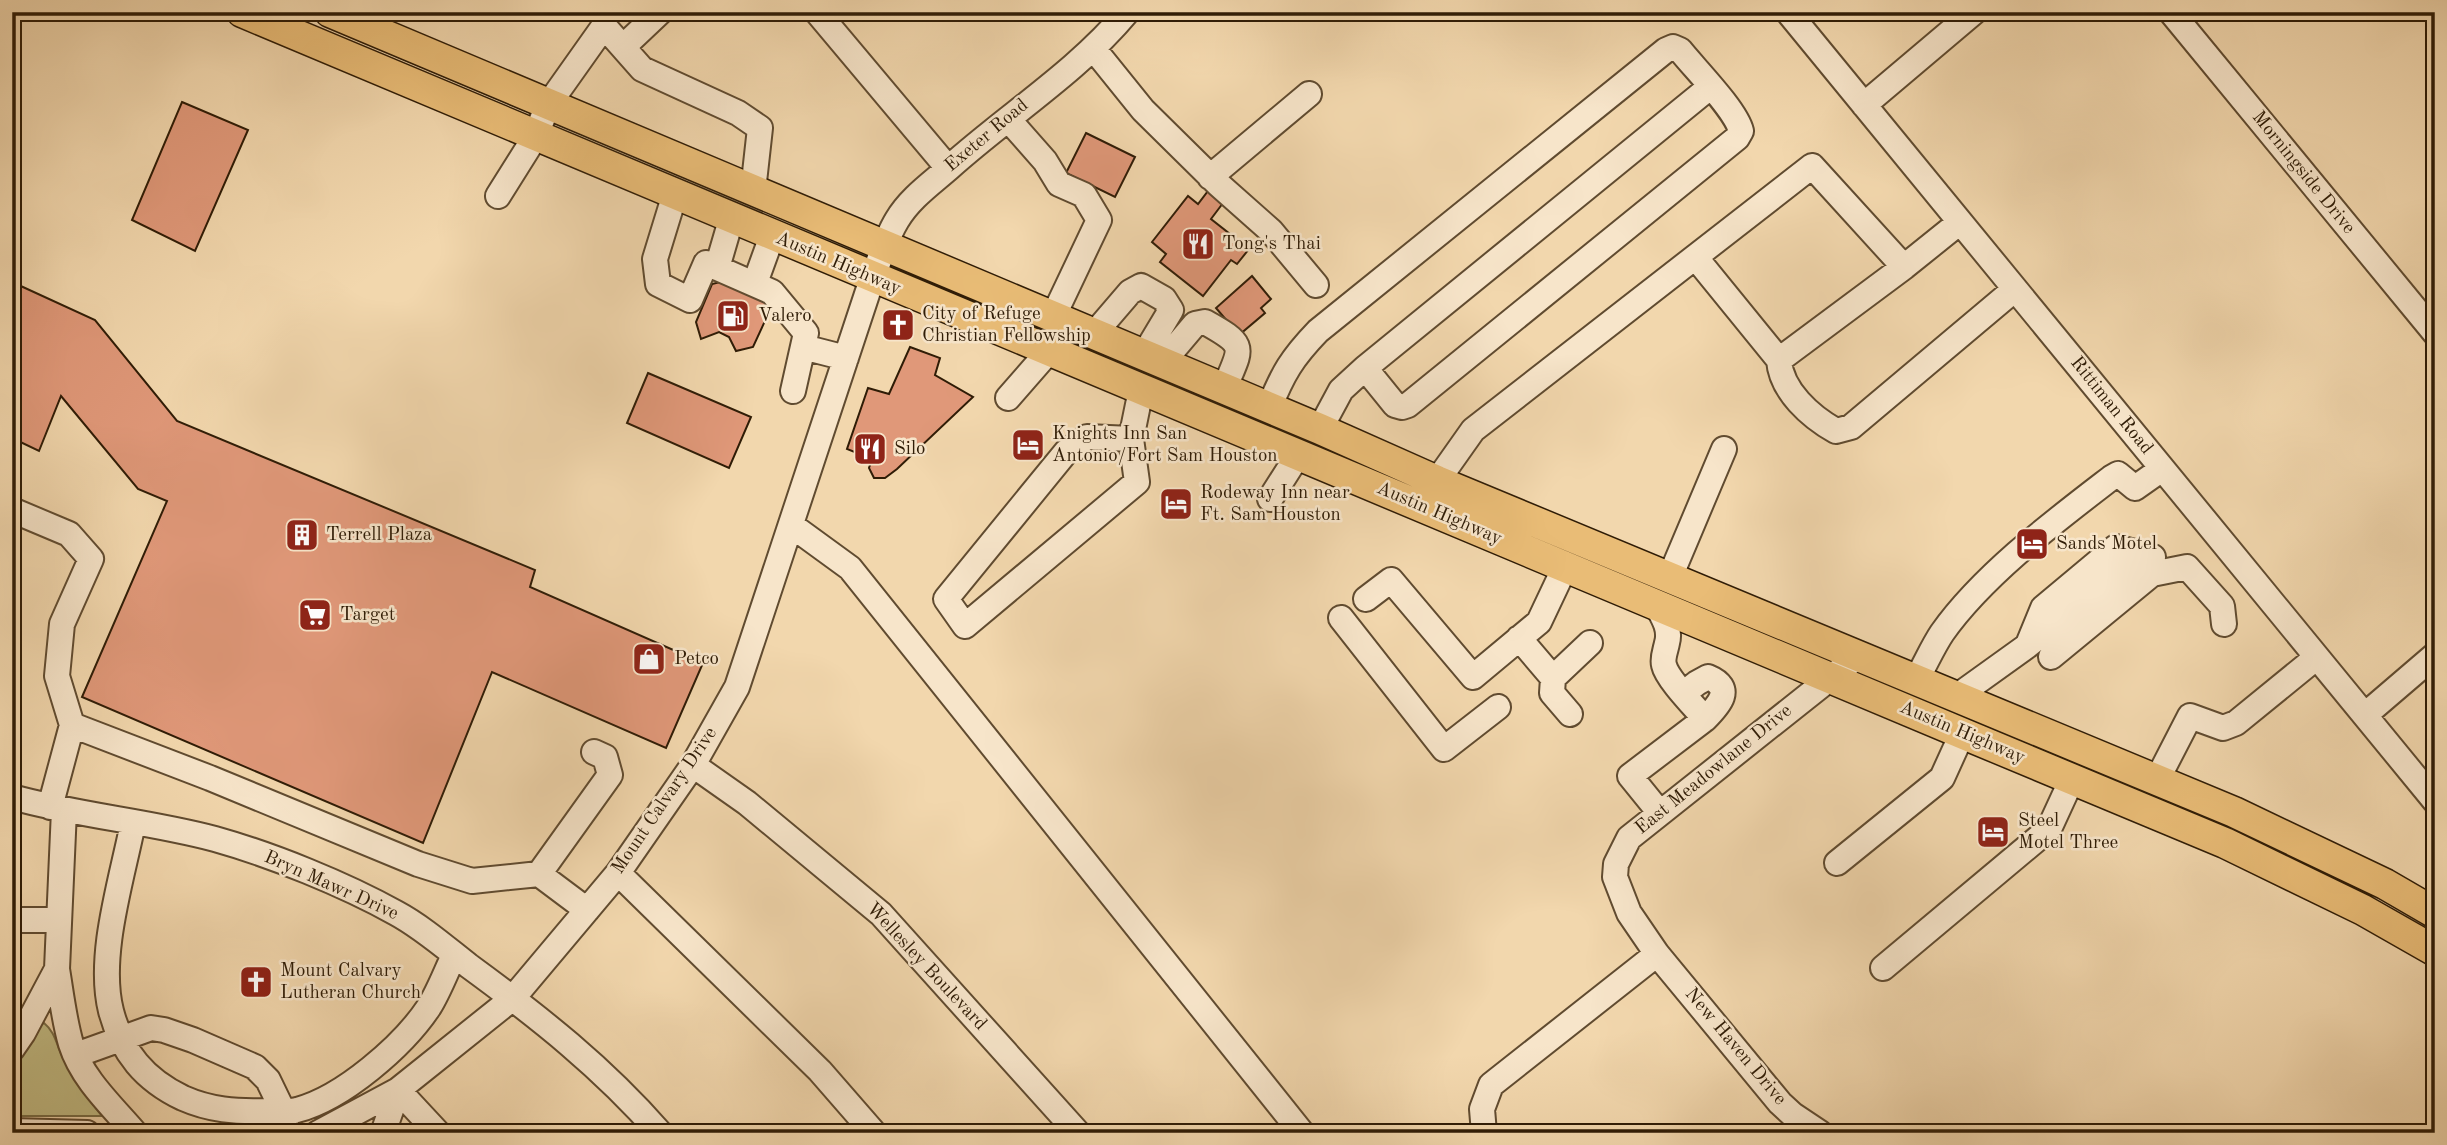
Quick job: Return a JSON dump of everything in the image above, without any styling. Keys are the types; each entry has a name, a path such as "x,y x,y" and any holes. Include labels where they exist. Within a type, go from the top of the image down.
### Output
{"main road":[{"name":"Austin Highway","path":"242,12 674,197 2225,843 2363,910 2435,951"},
{"name":"Austin Highway","path":"330,12 1224,388 1437,481 2234,812 2385,884 2435,913"}],"street":[{"path":"623,47 660,12"},
{"path":"817,12 948,168"},
{"name":"Exeter Road","path":"872,279 898,219 909,203 1093,48 1127,12"},
{"name":"Rittiman Road","path":"1787,12 2435,801"},
{"path":"1864,105 1974,12"},
{"name":"Morningside Drive","path":"2171,12 2435,333"},
{"path":"498,196 535,137 548,105 604,26 642,69 738,113 760,128 753,191"},
{"path":"1269,408 1283,373 1295,354 1318,331 1666,50 1673,47 1680,50 1739,123 1741,131 1737,138 1408,405 1395,405 1364,368"},
{"path":"1093,48 1143,110 1210,177 1271,231 1316,285"},
{"path":"1320,429 1341,390 1364,368 1710,87"},
{"path":"1210,177 1309,94"},
{"path":"1008,118 1045,161 1059,184 1084,195 1099,220 1053,317"},
{"path":"1437,481 1473,430 1812,166 1904,267"},
{"path":"674,197 655,259 658,284 690,300 706,263 772,292 806,333 793,391"},
{"path":"717,268 731,220"},
{"path":"1779,360 1960,222"},
{"path":"755,283 772,236"},
{"path":"1696,258 1779,360 1780,372 1789,388 1818,421 1836,431 1851,427 2015,289"},
{"name":"Mount Calvary Drive","path":"317,1133 398,1090 513,998 618,873 693,765 737,687 872,279"},
{"path":"1094,334 1130,292 1141,286 1164,299 1171,310 1153,359"},
{"path":"1153,359 1195,324 1205,321 1231,336 1240,351 1224,388"},
{"path":"803,347 846,358"},
{"path":"1008,398 1049,351"},
{"path":"1131,439 1087,437 1066,452 946,599 965,626 1137,481 1131,439 1142,390"},
{"path":"1670,577 1724,449"},
{"path":"1270,499 1298,455"},
{"path":"1916,680 1941,635 1966,604 2027,547 2111,478 2118,474 2135,488 2162,468"},
{"path":"12,510 69,534 91,559 62,624 57,676 72,725 57,808 57,969 71,1044 76,1055 89,1079 135,1133"},
{"path":"791,525 850,568 1302,1133"},
{"path":"2038,645 2142,554 2187,567 2222,606 2224,624"},
{"path":"1341,618 1444,749 1519,638 1539,622 1565,567"},
{"path":"1956,697 2152,574 2187,567"},
{"path":"1366,599 1391,580 1485,691"},
{"path":"1657,606 1667,624 1664,665 1705,719"},
{"path":"1519,638 1553,678"},
{"path":"1570,714 1552,693 1553,678 1590,643"},
{"path":"2364,715 2435,655"},
{"name":"East Meadowlane Drive","path":"1657,954 1629,913 1615,877 1616,864 1629,838 1858,656"},
{"path":"2157,780 2190,716 2223,728 2236,723 2317,657"},
{"path":"1660,813 1630,776 1705,719 1723,696 1721,687 1708,677 1684,694"},
{"path":"72,725 210,778 418,864 472,881 539,874 587,910"},
{"path":"1837,863 1942,778 1962,734"},
{"path":"539,874 610,775 606,757 594,752"},
{"name":"Wellesley Boulevard","path":"693,765 747,803 881,914 1078,1133"},
{"path":"1883,968 2049,829 2072,779"},
{"name":"Bryn Mawr Drive","path":"12,797 214,839 271,858 400,914 564,1037 627,1094 660,1133"},
{"path":"133,823 109,946 107,987 112,1013 124,1040 141,1070 160,1087 196,1104 286,1122"},
{"path":"618,873 820,1071 873,1133"},
{"path":"12,920 59,920"},
{"path":"1483,1121 1491,1085 1657,954"},
{"name":"New Haven Drive","path":"1657,954 1780,1103 1820,1133"},
{"path":"286,1122 294,1111 313,1105 348,1086 401,1042 431,1004 454,955"},
{"path":"12,1049 57,969"},
{"path":"76,1055 124,1040 151,1028 164,1030 255,1068 268,1080 286,1122"},
{"path":"383,1133 398,1090 438,1133"},
{"path":"12,1131 72,1132"}],"shaded area":[{"path":"44,1023 53,1034 75,1080 102,1116 12,1116 12,1066 38,1027"}],"building":[{"path":"182,102 248,130 195,251 132,220"},
{"path":"1086,133 1135,157 1115,197 1066,173"},
{"path":"1208,191 1223,203 1211,219 1249,249 1237,264 1231,260 1203,296 1160,262 1166,254 1152,242 1188,196 1198,204"},
{"path":"1252,276 1271,299 1261,308 1265,313 1239,335 1216,308"},
{"name":"Valero","path":"724,281 763,294 770,310 753,347 736,351 729,337 719,332 701,339 696,322 712,284"},
{"name":"Terrell Plaza","path":"12,282 95,320 177,421 535,570 530,587 703,663 666,748 492,672 423,843 82,697 167,501 138,489 61,396 39,451 12,438"},
{"path":"910,347 940,358 935,375 973,397 897,469 885,478 874,478 869,468 872,459 847,449 868,388 889,394"},
{"path":"648,373 751,417 729,468 627,423"}],"place":[{"name":"Tong's Thai","path":"1198,244"},
{"name":"Valero","path":"733,316"},
{"name":"City of Refuge Christian Fellowship","path":"898,325"},
{"name":"Knights Inn San Antonio/Fort Sam Houston","path":"1028,445"},
{"name":"Silo","path":"870,449"},
{"name":"Rodeway Inn near Ft. Sam Houston","path":"1176,504"},
{"name":"Terrell Plaza","path":"302,535"},
{"name":"Sands Motel","path":"2032,544"},
{"name":"Target","path":"315,615"},
{"name":"Petco","path":"649,659"},
{"name":"Steel Motel Three","path":"1993,832"},
{"name":"Mount Calvary Lutheran Church","path":"256,982"}]}
